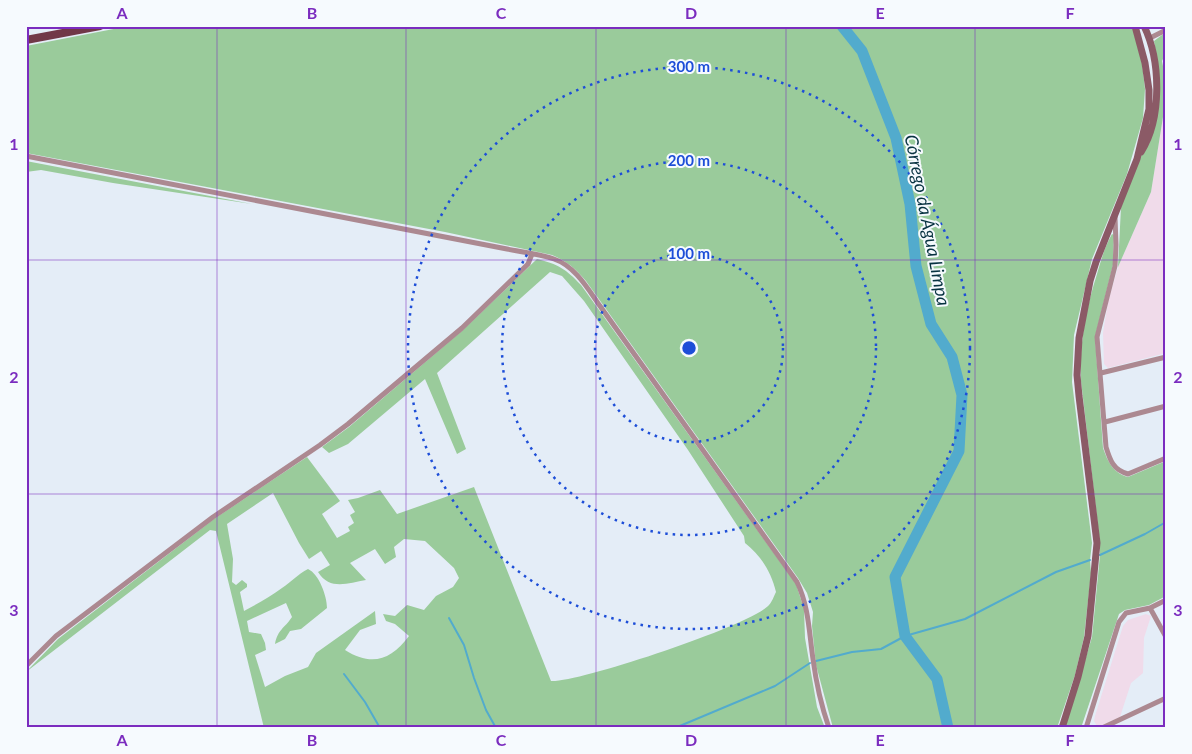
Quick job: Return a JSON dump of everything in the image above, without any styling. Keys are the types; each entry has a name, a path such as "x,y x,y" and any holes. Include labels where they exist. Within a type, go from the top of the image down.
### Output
{"main road":[{"path":"26,40 100,26"},
{"path":"1062,728 1082,664 1088,636 1097,543 1077,375 1079,338 1096,262 1137,159 1149,109 1149,90 1145,63 1135,26"},
{"path":"1137,159 1148,141 1152,126 1156,89 1156,62 1144,26"},
{"path":"1138,39 1143,35 1149,37"},
{"path":"1145,63 1150,65 1156,62"}],"street":[{"path":"1149,37 1166,30"},
{"path":"26,156 532,254 554,259 570,268 584,284 797,582 807,607 813,662 821,706 829,728"},
{"path":"1115,216 1115,266 1097,337 1106,447 1110,461 1122,473 1134,472 1166,458"},
{"path":"26,666 56,636 213,517 348,424 462,328 528,264 532,254"},
{"path":"1100,373 1166,357"},
{"path":"1105,422 1166,406"},
{"path":"1086,728 1119,622 1126,613 1150,608 1166,600"},
{"path":"1150,608 1166,637"},
{"path":"1102,728 1166,698"}],"shaded area":[{"path":"1166,89 1166,353 1108,368 1104,364 1103,333 1108,302 1118,267 1151,192"},
{"path":"1146,614 1151,616 1144,638 1143,673 1131,683 1120,717 1097,726 1094,721 1095,716 1123,626 1128,620"}],"green space":[{"path":"129,26 1132,26 1142,63 1145,89 1143,118 1127,174 1092,259 1074,335 1072,382 1092,543 1091,573 1084,637 1075,675 1057,728 833,728 816,665 812,626 813,612 807,593 586,281 563,260 552,255 445,232 26,153 26,46"},
{"path":"1166,32 1166,53 1162,61 1166,81 1163,117 1151,192 1118,267 1121,207 1139,159 1150,142 1157,60 1154,41"},
{"path":"26,161 252,204 41,170 26,172"},
{"path":"1112,234 1114,235 1113,265 1095,337 1103,448 1115,470 1128,477 1166,461 1166,596 1149,605 1125,610 1119,614 1081,728 1065,728 1092,637 1100,555 1081,381 1082,340 1093,287 1103,253"},
{"path":"537,259 561,268 581,285 796,584 804,609 805,638 817,707 825,728 264,728 216,531 210,530 26,672 58,639 214,519 307,457 340,501 322,514 337,538 350,531 348,527 354,523 350,515 355,512 348,500 380,490 397,514 474,487 551,681 594,673 663,651 731,626 756,614 769,605 776,592 765,564 745,543 744,536 688,450 584,301 562,276 550,272 437,373 466,449 457,454 425,379 348,444 329,453 322,447 349,427 463,330","holes":["273,493 309,559 321,551 330,565 318,572 328,582 334,584 366,580 350,563 375,549 385,564 396,557 394,547 404,539 425,541 454,568 459,578 453,587 436,596 424,610 407,605 395,616 383,614 386,621 395,624 409,636 395,651 388,655 372,659 364,658 345,650 360,630 376,624 375,611 316,653 308,667 285,676 265,687 255,655 266,650 265,643 261,634 249,632 247,621 286,603 292,617 280,632 275,644 285,639 290,631 301,629 327,608 326,598 319,580 308,569 273,594 244,611 240,592 247,587 247,584 242,580 236,585 232,582 233,559 227,524"]}],"waterway":[{"name":"Córrego da Água Limpa","path":"842,26 862,51 896,138 910,204 916,266 931,324 952,357 962,395 959,451 895,577 905,636 937,679 948,728"},
{"path":"1100,555 1166,522"},
{"path":"816,661 852,652 881,649 905,636 965,619 1056,572 1090,560"},
{"path":"449,618 464,645 486,710 496,728"},
{"path":"675,728 775,686 810,663"},
{"path":"344,674 365,702 380,728"}]}
